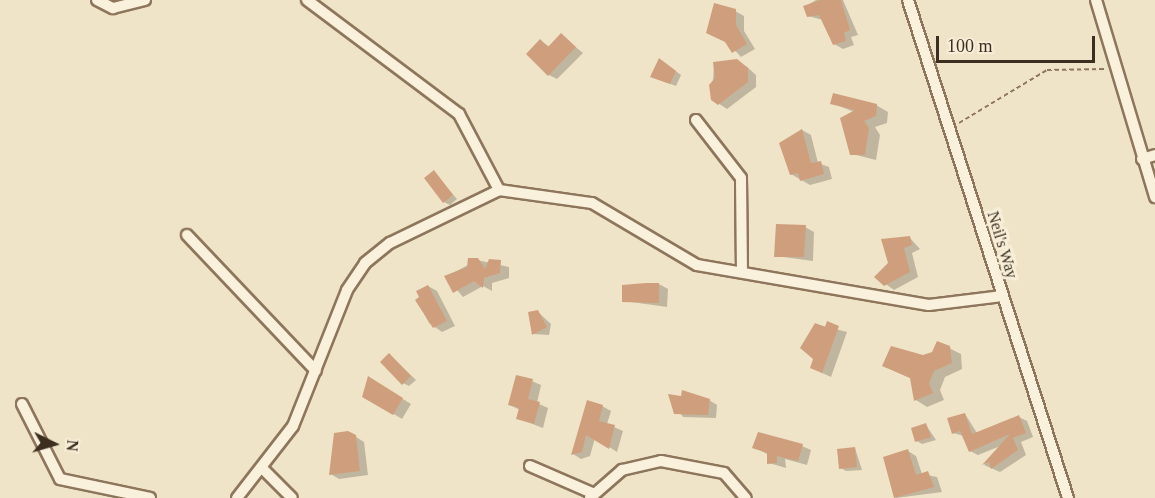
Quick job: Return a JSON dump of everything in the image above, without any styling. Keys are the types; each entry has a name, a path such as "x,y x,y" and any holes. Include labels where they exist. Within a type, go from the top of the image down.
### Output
{"street":[{"path":"97,0 112,8 145,0"},
{"path":"307,0 459,114 499,190"},
{"name":"Neil's Way","path":"908,0 1068,498"},
{"path":"1096,0 1155,197"},
{"path":"696,120 741,178 742,271"},
{"path":"1142,159 1155,155"},
{"path":"237,498 293,426 347,290 365,263 390,243 499,190 592,203 697,265 929,305 1002,296"},
{"path":"187,236 315,371"},
{"path":"22,404 60,479 150,498"},
{"path":"530,466 591,496 622,470 661,461 724,473 746,498"},
{"path":"262,468 292,498"}],"path":[{"path":"951,132 963,117 1002,102 1047,70 1116,69"}],"building":[{"path":"820,0 841,0 850,30 844,33 846,41 833,45 819,15 807,17 803,6"},
{"path":"714,3 736,9 736,25 747,44 732,53 725,42 706,33"},
{"path":"561,33 576,47 548,76 526,54 540,39 548,47"},
{"path":"659,58 676,71 670,84 650,77"},
{"path":"737,59 748,68 748,82 718,105 711,100 709,85 715,78 713,62"},
{"path":"833,93 877,104 876,116 864,121 869,128 865,155 850,155 840,118 855,110 830,104"},
{"path":"802,129 811,163 821,161 824,174 800,181 798,173 790,175 779,143"},
{"path":"434,170 453,195 443,203 424,178"},
{"path":"776,224 806,225 804,257 774,257"},
{"path":"910,236 912,245 904,248 910,272 884,286 874,277 888,263 881,239"},
{"path":"468,258 478,258 485,269 489,259 501,260 500,273 484,278 483,288 474,281 453,293 444,276 467,267"},
{"path":"659,283 659,303 622,302 622,285"},
{"path":"428,285 447,321 433,328 415,300 419,297 416,291"},
{"path":"538,310 547,327 532,335 528,312"},
{"path":"827,321 839,326 822,373 810,368 813,359 800,348 815,323 825,327"},
{"path":"937,341 950,346 952,363 934,371 929,383 933,393 914,401 910,378 882,366 891,346 923,355 932,352"},
{"path":"389,353 411,376 402,385 380,362"},
{"path":"516,375 533,379 528,399 540,402 534,424 516,419 519,408 508,405"},
{"path":"368,376 403,398 393,415 362,397"},
{"path":"682,390 710,399 708,415 674,414 668,394 681,396"},
{"path":"587,400 603,405 599,421 615,425 609,449 586,435 582,452 571,455"},
{"path":"965,413 972,434 1019,415 1026,433 1013,438 1018,450 991,469 989,462 982,465 1010,434 969,452 960,431 952,434 947,418"},
{"path":"926,423 931,437 915,442 911,428"},
{"path":"348,431 356,435 360,471 329,475 334,433"},
{"path":"758,432 803,444 798,461 777,456 777,463 767,464 767,453 752,448"},
{"path":"855,447 857,467 839,469 837,449"},
{"path":"908,449 916,475 928,471 934,487 894,498 883,457"}]}
